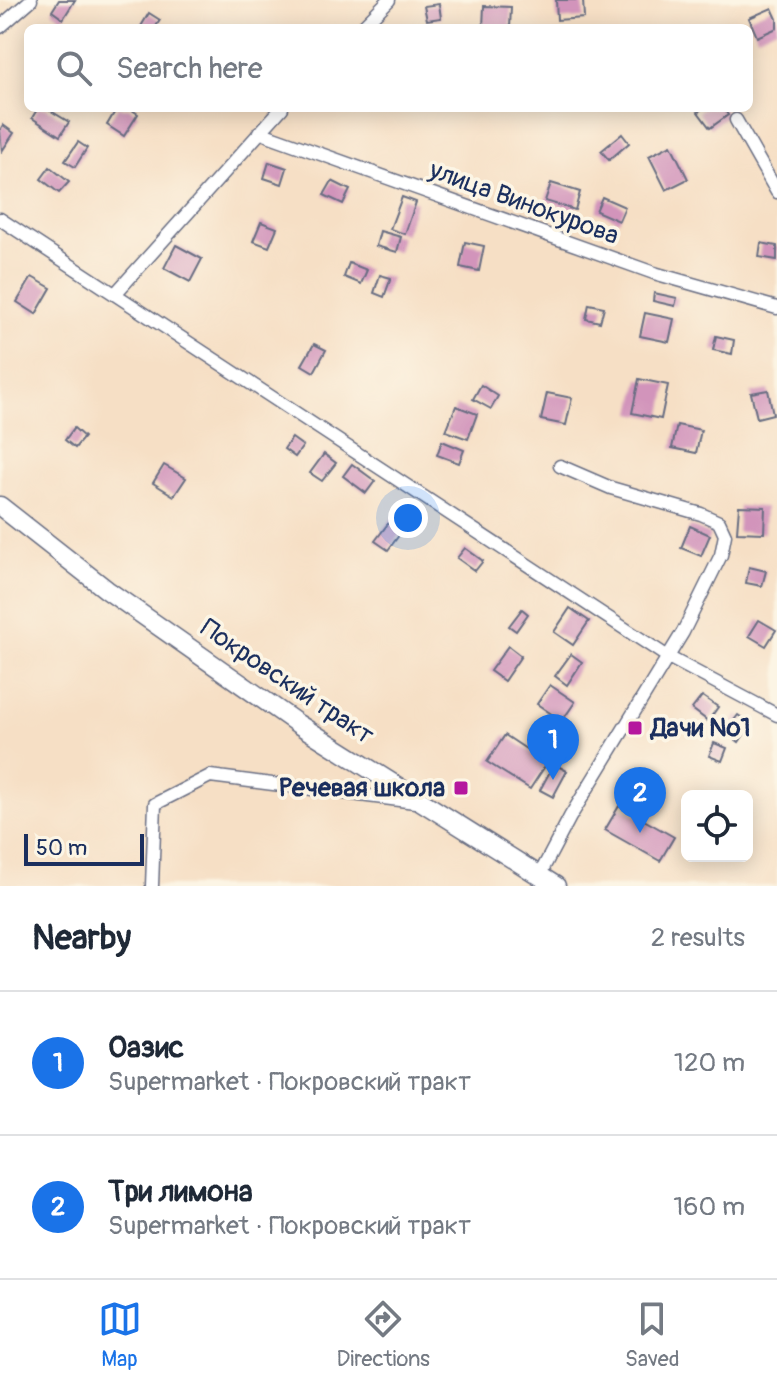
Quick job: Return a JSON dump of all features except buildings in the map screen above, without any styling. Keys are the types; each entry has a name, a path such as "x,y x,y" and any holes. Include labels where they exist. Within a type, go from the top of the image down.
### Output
{"main road":[{"name":"Покровский тракт","path":"0,506 107,590 298,724 547,881"}],"street":[{"path":"0,27 31,0"},
{"path":"365,24 389,0"},
{"path":"115,294 278,112"},
{"path":"736,120 777,192"},
{"name":"улица Винокурова","path":"259,132 654,273 777,308"},
{"path":"0,219 668,657 777,715"},
{"path":"547,881 570,817 668,657 721,555 725,535 719,522 701,514 611,488 560,466"},
{"path":"152,886 155,804 210,776 422,802"}],"place":[{"name":"Дачи №1","path":"635,728"},
{"name":"Оазис","path":"553,780"},
{"name":"Речевая школа","path":"461,788"},
{"name":"Три лимона","path":"640,833"}]}
